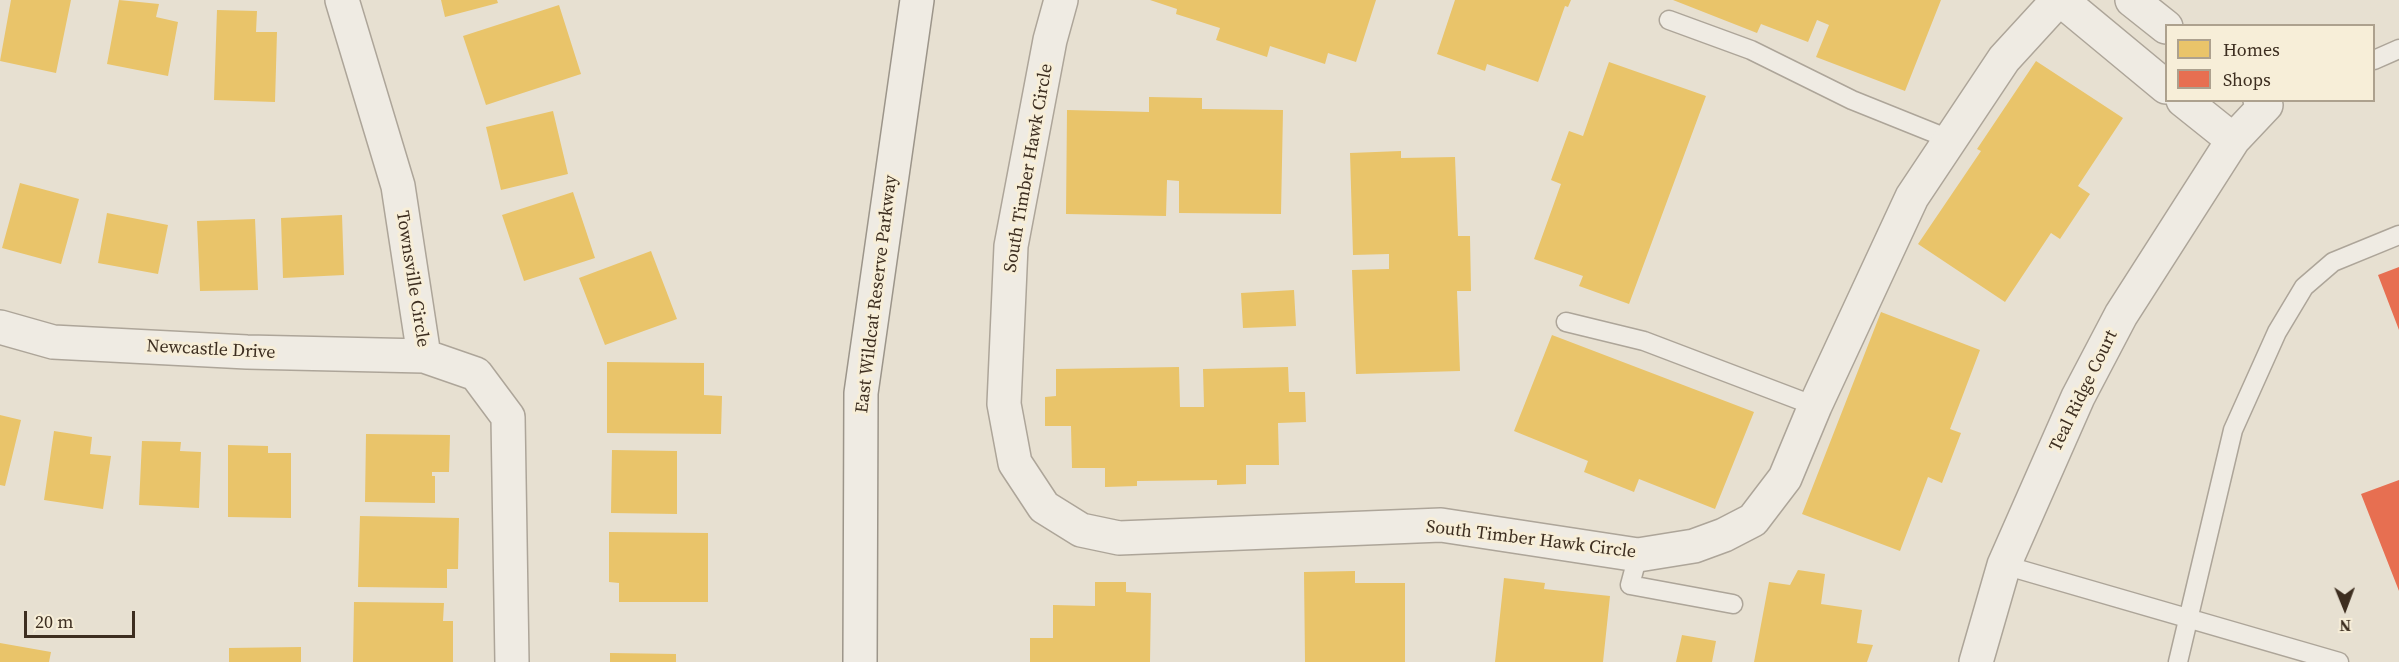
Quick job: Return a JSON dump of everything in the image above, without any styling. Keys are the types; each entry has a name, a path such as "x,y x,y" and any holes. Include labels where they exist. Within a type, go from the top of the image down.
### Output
{"street":[{"name":"Townsville Circle","path":"342,0 398,186 424,356 476,374 508,417 512,662"},
{"name":"South Timber Hawk Circle","path":"1061,0 1050,40 1011,246 1004,404 1015,463 1044,507 1081,530 1119,538 1442,525 1638,555 1694,546 1724,535 1753,520 1785,478 1815,406 1912,197 1948,139 2004,59 2060,0"},
{"path":"2060,0 2165,86"},
{"path":"2132,0 2165,26"},
{"name":"East Wildcat Reserve Parkway","path":"860,662 861,393 914,1"},
{"path":"2186,102 2233,140"},
{"name":"Teal Ridge Court","path":"1976,662 2004,565 2078,397 2121,315 2233,140 2268,102"},
{"name":"Newcastle Drive","path":"0,327 53,342 247,352 424,356"}],"lane":[{"path":"1669,20 1751,50 1852,100 1948,139"},
{"path":"2375,59 2399,50"},
{"path":"2178,662 2233,430 2277,332 2304,286 2333,262 2399,235"},
{"path":"1566,322 1644,341 1815,406"},
{"path":"1638,555 1630,585 1733,604"},
{"path":"2004,565 2188,619 2285,654 2339,662"}],"building: Homes":[{"path":"11,0 71,0 56,73 0,61"},
{"path":"119,0 159,4 156,17 178,22 168,76 107,64"},
{"path":"441,0 497,0 498,3 445,17"},
{"path":"1150,0 1376,0 1356,62 1328,53 1325,64 1270,46 1267,57 1216,40 1220,28 1176,14 1177,9"},
{"path":"1455,0 1571,0 1568,7 1565,6 1538,82 1487,64 1485,71 1437,54"},
{"path":"1673,0 1941,0 1905,91 1816,57 1829,25 1817,20 1808,42 1761,24 1757,33"},
{"path":"559,5 581,74 486,105 463,36"},
{"path":"217,10 257,11 256,32 277,32 275,102 214,100"},
{"path":"2036,61 2123,118 2078,186 2090,194 2060,239 2051,233 2005,302 1918,244 1981,151 1977,149"},
{"path":"1609,62 1706,96 1629,304 1579,286 1583,276 1534,259 1561,184 1551,180 1569,131 1583,136"},
{"path":"1149,97 1202,98 1202,109 1283,110 1281,214 1179,213 1179,181 1167,180 1166,216 1066,214 1067,110 1149,112"},
{"path":"553,111 568,174 501,190 486,127"},
{"path":"1401,151 1401,158 1455,157 1458,236 1470,236 1471,291 1457,291 1460,371 1356,374 1352,270 1389,269 1389,254 1353,255 1350,153"},
{"path":"20,183 79,199 61,264 2,248"},
{"path":"573,192 595,258 524,281 502,215"},
{"path":"107,213 168,225 158,274 98,263"},
{"path":"342,215 344,275 283,278 281,218"},
{"path":"255,219 258,290 200,291 197,221"},
{"path":"651,251 677,319 605,345 579,278"},
{"path":"1294,290 1296,326 1243,328 1241,293"},
{"path":"1881,312 1980,350 1950,429 1961,433 1942,483 1928,477 1900,551 1802,514"},
{"path":"1552,335 1754,412 1715,509 1639,479 1634,492 1584,472 1588,461 1514,431"},
{"path":"607,362 704,363 704,395 722,396 721,434 607,433"},
{"path":"1179,367 1180,407 1204,407 1203,369 1288,367 1289,392 1305,392 1306,422 1278,423 1279,465 1246,465 1246,484 1217,485 1217,480 1137,481 1137,486 1105,487 1105,468 1072,468 1071,426 1045,426 1045,397 1056,396 1056,369"},
{"path":"0,415 21,420 5,486 0,485"},
{"path":"54,431 92,437 90,454 111,456 103,509 44,500"},
{"path":"366,434 450,435 449,472 432,472 432,476 435,476 435,503 365,502"},
{"path":"142,441 181,442 180,451 201,452 199,508 139,505"},
{"path":"228,445 268,446 268,453 291,453 291,518 228,517"},
{"path":"612,450 677,451 677,514 611,513"},
{"path":"360,516 459,518 458,569 447,569 447,588 358,587"},
{"path":"609,532 708,533 708,602 619,602 619,583 609,582"},
{"path":"1798,570 1825,574 1821,604 1862,610 1857,643 1873,645 1867,662 1754,662 1769,582 1790,585"},
{"path":"1355,571 1355,583 1405,583 1405,662 1305,662 1304,572"},
{"path":"1504,578 1545,583 1544,589 1610,596 1603,662 1495,662"},
{"path":"1095,582 1126,582 1126,592 1151,593 1150,662 1030,662 1030,638 1053,638 1053,605 1095,606"},
{"path":"354,602 444,603 443,621 453,621 453,662 353,662"},
{"path":"1682,635 1716,641 1712,662 1676,662"},
{"path":"0,643 51,652 49,662 0,662"},
{"path":"301,647 301,662 229,662 229,648"},
{"path":"610,653 676,654 676,662 610,662"}],"building: Shops":[{"path":"2399,267 2399,330 2378,275"},
{"path":"2399,480 2399,591 2361,494"}]}
